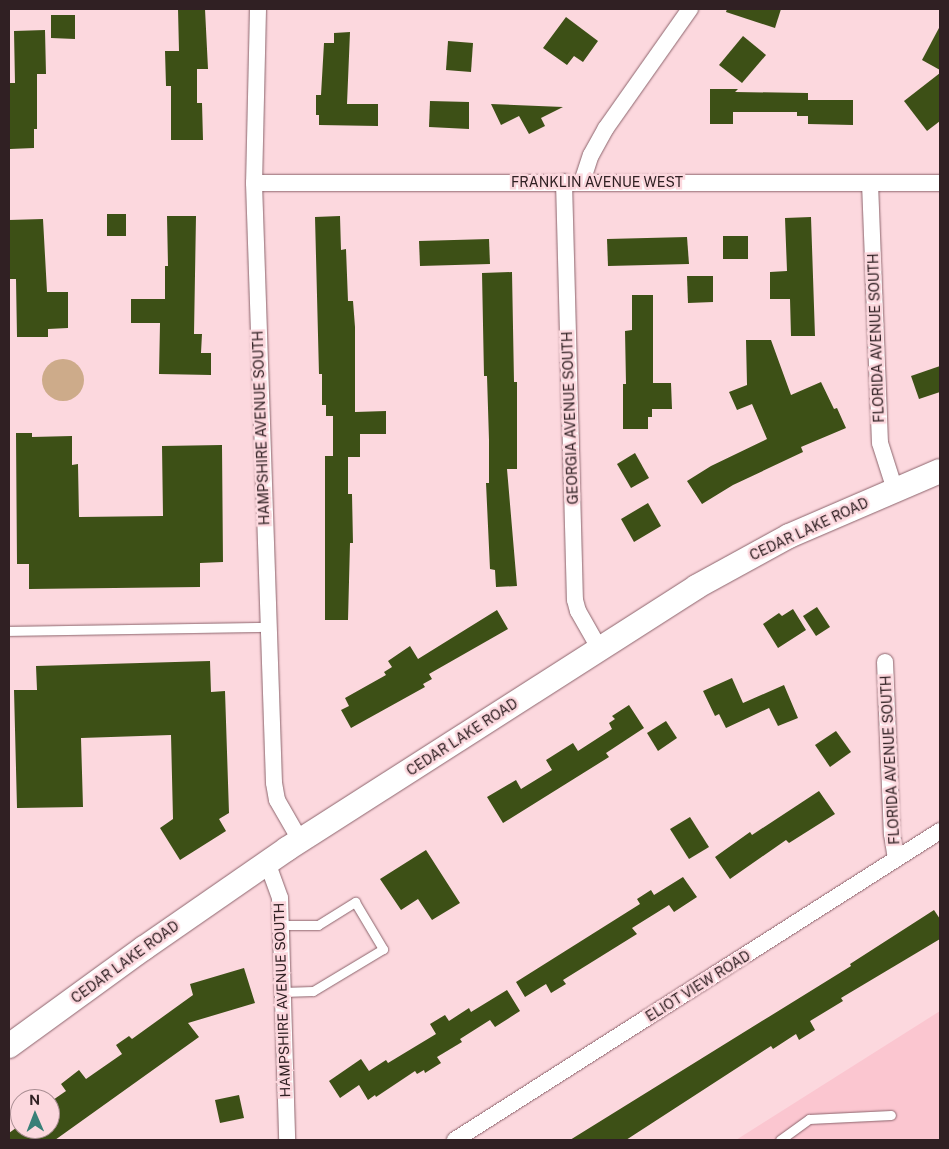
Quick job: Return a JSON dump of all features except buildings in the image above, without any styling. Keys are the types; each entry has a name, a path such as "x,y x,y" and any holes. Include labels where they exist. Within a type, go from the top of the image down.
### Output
{"street":[{"name":"HAMPSHIRE AVENUE SOUTH","path":"258,9 254,183 274,783 277,800 300,840"},
{"path":"582,182 591,156 606,128 690,9"},
{"name":"GEORGIA AVENUE SOUTH","path":"564,182 575,600 578,611 599,648"},
{"name":"FRANKLIN AVENUE WEST","path":"254,183 940,182"},
{"name":"FLORIDA AVENUE SOUTH","path":"870,183 880,443 894,490"},
{"name":"CEDAR LAKE ROAD","path":"9,1046 300,840 599,648 743,559 797,532 940,471"},
{"name":"FLORIDA AVENUE SOUTH","path":"885,662 892,834 896,859"},
{"name":"ELIOT VIEW ROAD","path":"455,1140 940,831"},
{"name":"HAMPSHIRE AVENUE SOUTH","path":"267,862 280,898 287,1140"}],"lane":[{"path":"9,631 268,627"},
{"path":"281,925 318,925 355,902 383,949 313,991 282,992"},
{"path":"780,1140 808,1119 892,1115"}],"shaded area":[{"path":"67,359 75,362 81,368 84,380 81,392 75,398 59,401 51,398 45,392 42,376 45,368 51,362"},
{"path":"940,1011 940,1140 736,1140"}]}
